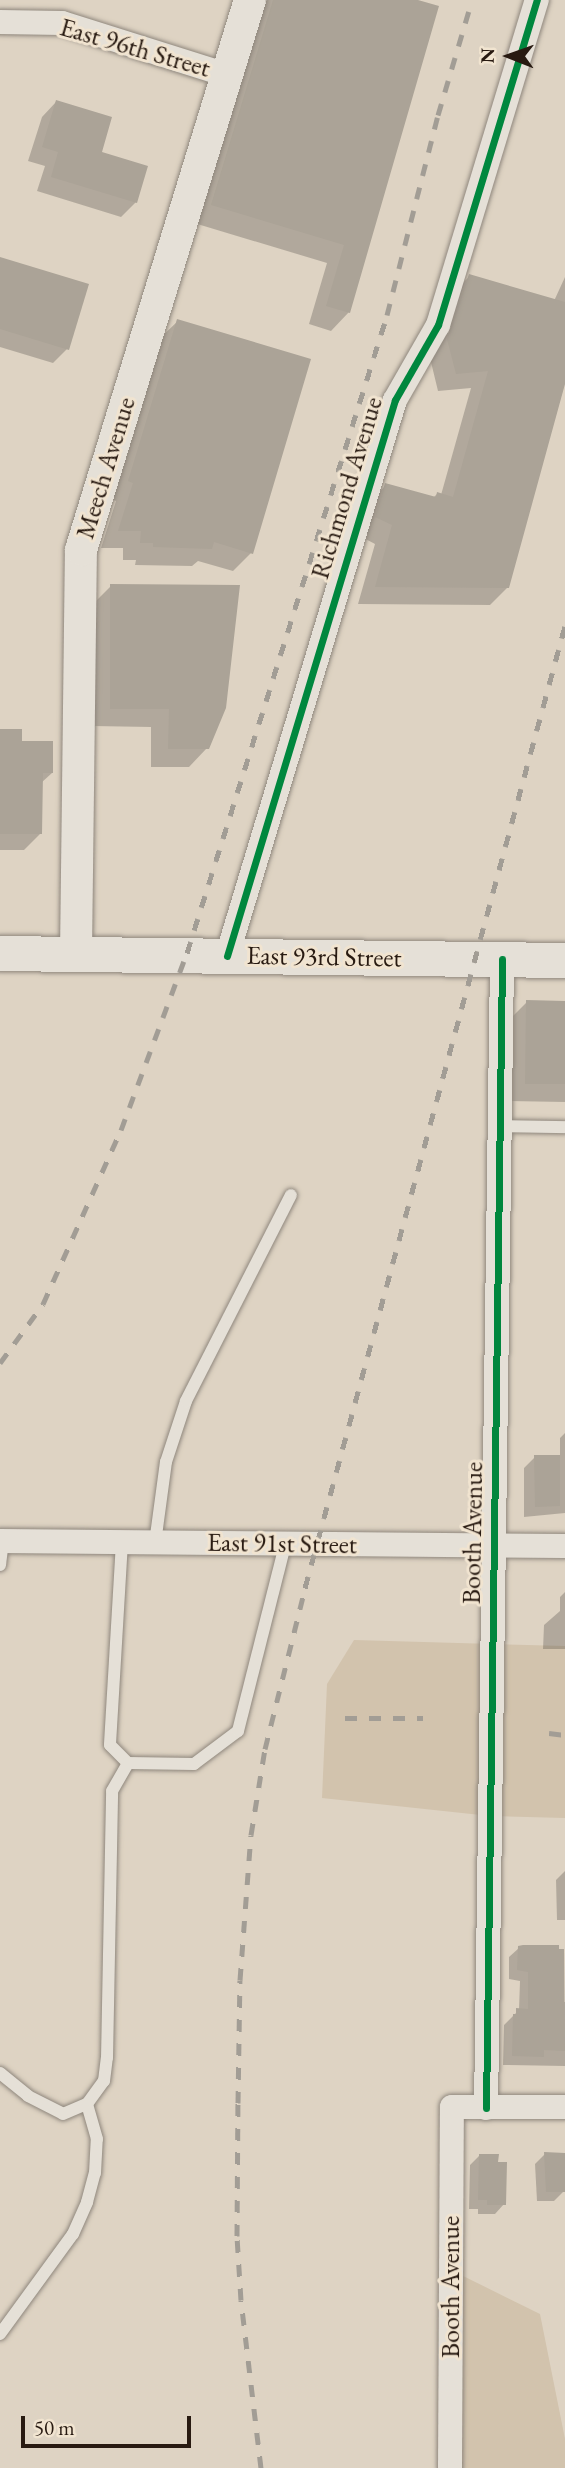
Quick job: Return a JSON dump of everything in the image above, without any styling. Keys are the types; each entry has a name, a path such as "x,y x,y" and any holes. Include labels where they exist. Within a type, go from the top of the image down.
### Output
{"main road":[{"name":"East 93rd Street","path":"0,953 565,960"}],"street":[{"name":"Meech Avenue","path":"76,953 81,550 250,0"},
{"name":"Richmond Avenue","path":"227,956 395,400 438,325 537,0"},
{"name":"East 96th Street","path":"0,22 62,23 227,75"},
{"name":"Booth Avenue","path":"450,2468 452,2106 486,2108 502,959"},
{"name":"East 91st Street","path":"1,1549 122,1542 565,1546"},
{"path":"486,2108 565,2107"}],"lane":[{"path":"499,1126 565,1127"},
{"path":"155,1543 166,1462 186,1401 291,1195"},
{"path":"122,1542 110,1745 128,1763 194,1764 238,1731 285,1545"},
{"path":"0,2073 28,2096 63,2114 88,2104 104,2081 107,2058 112,1791 128,1763"},
{"path":"0,2334 73,2234 87,2202 95,2173 97,2139 88,2104"}],"shaded area":[{"path":"354,1640 565,1646 565,1818 490,1816 322,1798 327,1684"},
{"path":"451,2270 540,2314 565,2439 565,2468 450,2468"}],"building":[{"path":"273,0 418,0 439,6 350,313 326,306 344,245 211,205"},
{"path":"56,100 112,117 102,152 148,166 137,203 51,177 58,152 42,147"},
{"path":"0,257 89,284 69,350 0,329"},
{"path":"469,274 565,302 565,384 509,588 375,587 392,525 375,517 385,483 436,497 437,492 453,497 488,371 456,374 447,339"},
{"path":"177,319 311,359 253,554 214,542 212,549 153,547 153,543 140,543 141,531 118,531 133,483 128,481"},
{"path":"110,584 240,585 226,708 209,749 168,749 169,709 110,709"},
{"path":"0,729 22,729 22,741 53,741 53,773 43,773 42,834 0,834"},
{"path":"526,1000 565,1001 565,1084 525,1084"},
{"path":"534,1455 560,1455 560,1506 535,1507"},
{"path":"559,1945 559,1949 564,1949 565,2051 544,2050 544,2057 512,2056 513,2014 516,2014 516,2008 528,2009 528,1972 517,1970 518,1946"},
{"path":"544,2152 565,2153 565,2192 546,2192"},
{"path":"479,2154 499,2154 498,2162 507,2162 506,2205 487,2205 487,2200 478,2200"}],"railway":[{"path":"0,1363 43,1304 121,1130 187,953 387,315 438,115 472,0"},
{"path":"261,2468 241,2300 237,2236 240,1980 251,1835 265,1749 305,1588 565,626"},
{"path":"345,1718 423,1718"},
{"path":"549,1733 565,1735"}],"cycle path":[{"path":"227,956 395,400 438,325 537,0"},
{"path":"486,2108 502,959"}]}
